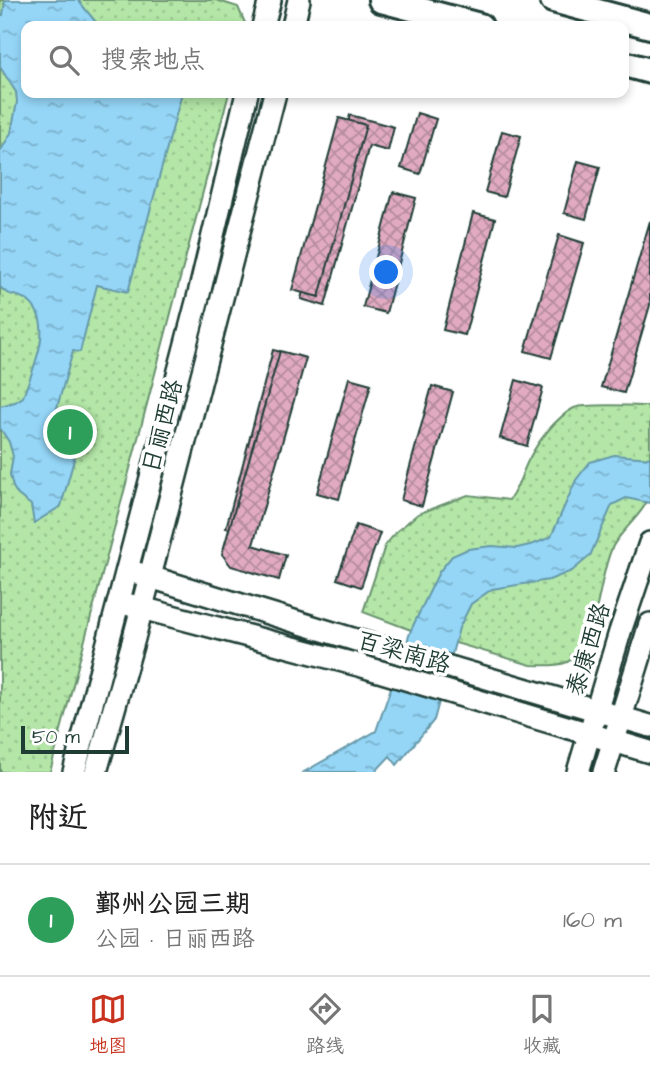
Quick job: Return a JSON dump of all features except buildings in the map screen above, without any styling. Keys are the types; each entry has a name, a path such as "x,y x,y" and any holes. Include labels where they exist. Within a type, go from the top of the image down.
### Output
{"main road":[{"path":"264,21 270,0"},
{"path":"294,21 299,0"},
{"path":"381,0 461,21"},
{"path":"553,0 650,26"},
{"path":"629,65 650,71"},
{"name":"日丽西路","path":"74,772 198,298 246,98"},
{"name":"日丽西路","path":"96,772 142,608 274,98"},
{"name":"泰康西路","path":"578,772 650,542"},
{"name":"百梁南路","path":"126,570 650,726"},
{"name":"百梁南路","path":"118,602 362,666 650,752"},
{"path":"604,772 650,624"}],"green space":[{"path":"0,0 216,0 238,7 244,21 21,21 21,98 228,98 50,772 0,772"},
{"path":"599,405 650,406 650,494 643,508 613,546 587,639 569,661 555,665 531,665 411,630 363,612 385,546 397,531 418,514 468,495 509,500 541,439 553,424 574,408"}],"water":[{"path":"5,0 78,0 95,21 21,21 21,98 181,98 128,292 97,285 80,352 73,351 53,422 82,431 61,506 34,523 31,505 18,495 13,487 10,475 13,456 9,442 0,428 0,406 23,397 40,347 41,334 36,311 28,301 7,293 0,287 0,152 11,133 17,102 16,92 0,67 0,15 3,15"},
{"path":"614,455 650,458 650,503 626,498 612,505 590,556 572,571 549,580 492,589 471,604 459,628 434,720 397,765 390,756 375,772 304,772 376,731 411,630 439,572 452,556 468,549 492,546 517,548 551,537 576,480 590,462"}],"place":[{"name":"鄞州公园三期","path":"70,432"}]}
